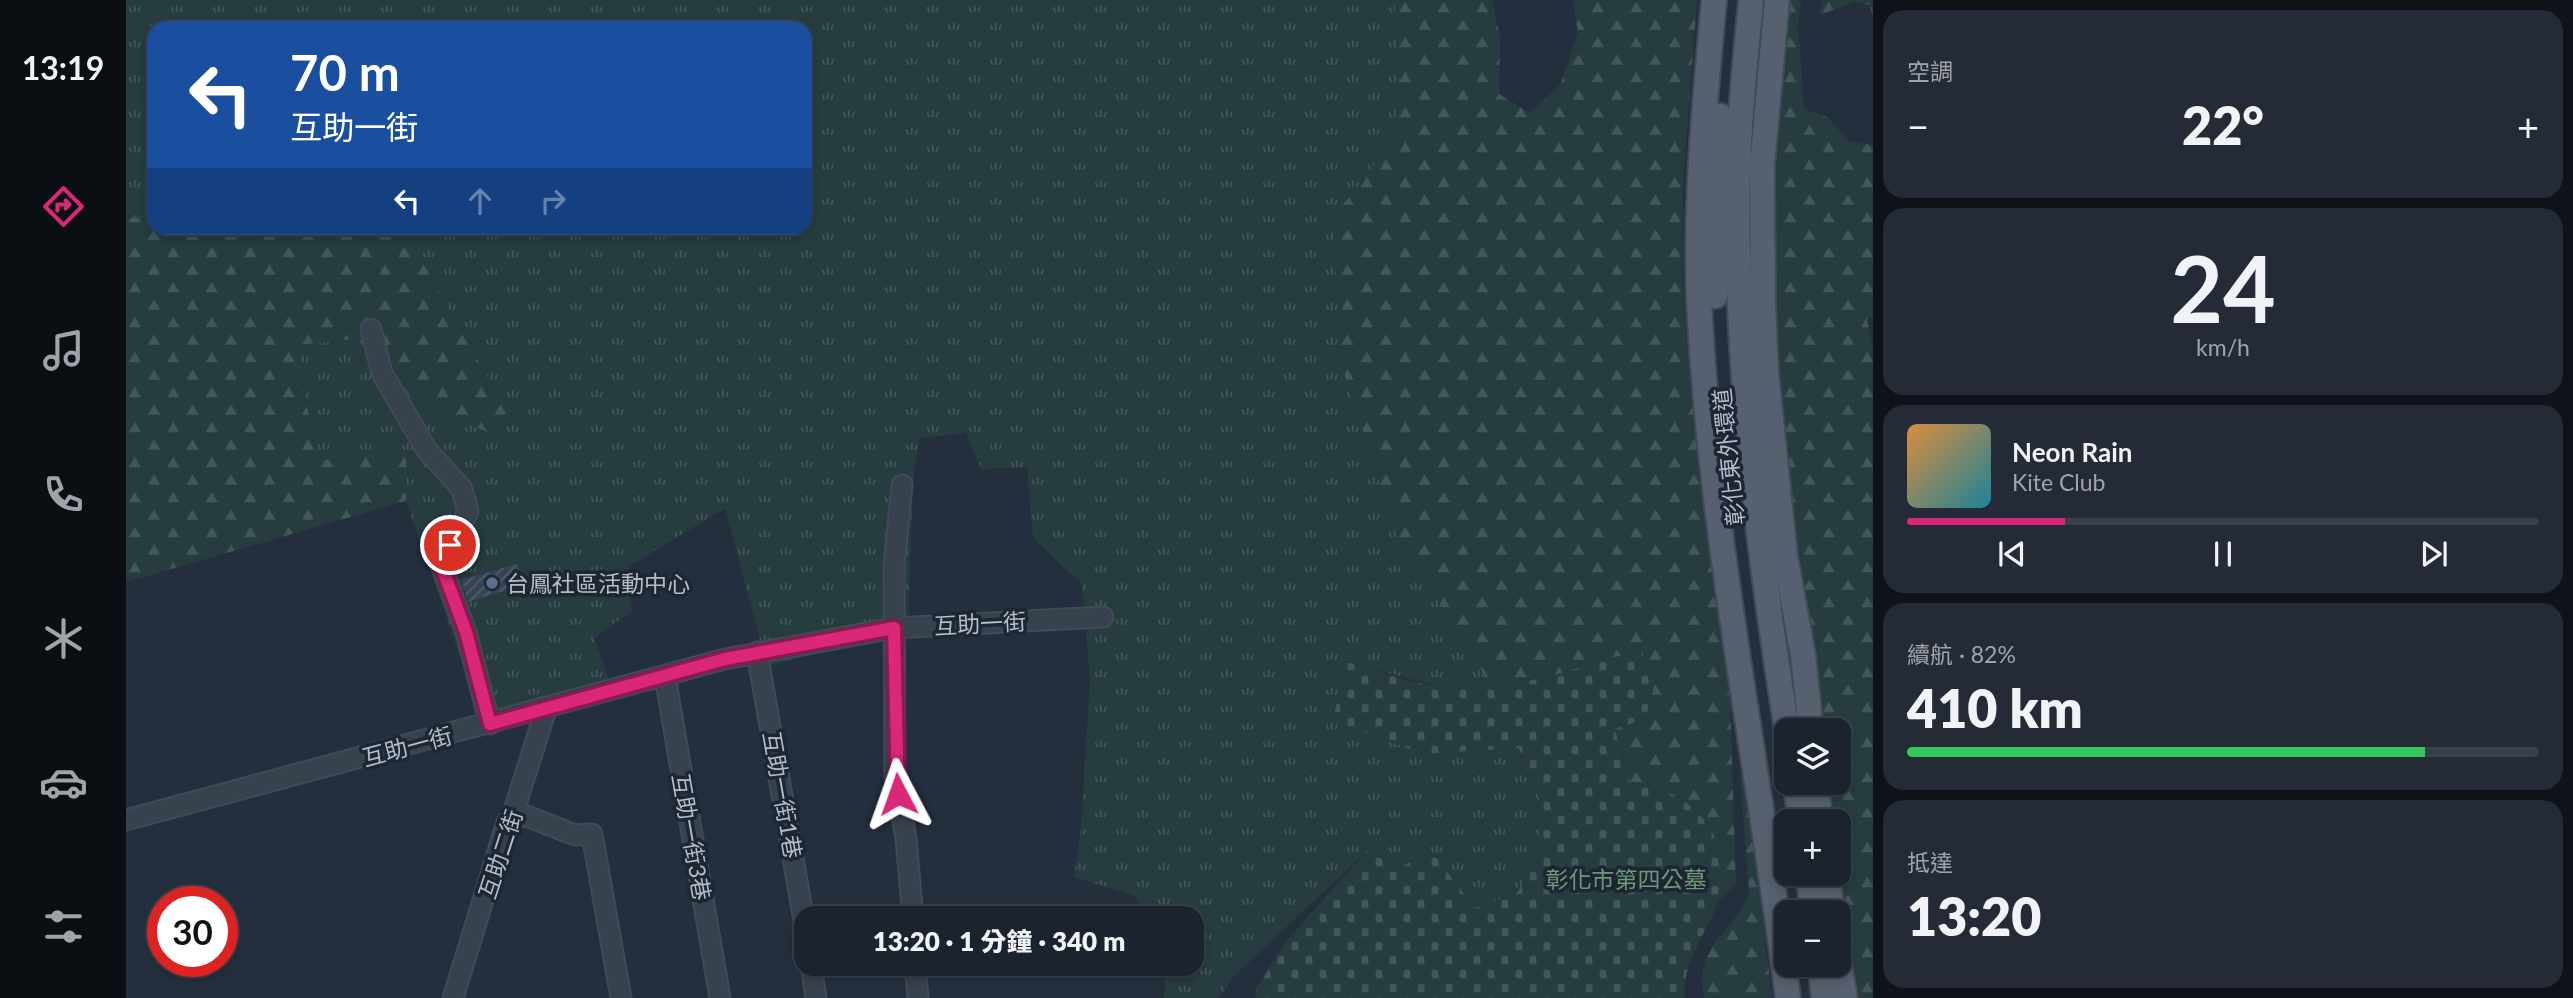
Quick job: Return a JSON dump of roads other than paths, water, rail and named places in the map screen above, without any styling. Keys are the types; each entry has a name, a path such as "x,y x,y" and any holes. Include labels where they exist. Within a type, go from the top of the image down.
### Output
{"main road":[{"path":"1714,0 1700,162 1699,301 1713,467 1755,656 1788,998"},
{"name":"彰化東外環道","path":"1731,0 1717,159 1715,301 1739,561 1789,900"},
{"name":"彰化東外環道","path":"1751,0 1738,164 1740,298 1752,463 1755,656 1782,718"},
{"path":"1777,0 1762,166 1766,371 1785,556 1803,654 1810,718"},
{"path":"1799,977 1802,998"},
{"path":"1822,977 1824,998"},
{"path":"1841,977 1845,998"}],"street":[{"path":"371,329 382,373 426,449 462,489 468,512 440,562 466,632 490,724"},
{"path":"902,485 894,566 895,779 906,838 912,906"},
{"name":"互助一街","path":"126,820 757,652 894,628 1103,617"},
{"name":"互助一街1巷","path":"757,652 801,906"},
{"name":"互助一街3巷","path":"665,676 720,998"},
{"name":"互助二街","path":"453,998 507,822 511,820 546,709"},
{"path":"511,820 524,816 575,835 592,834 621,998"},
{"path":"813,976 816,998"},
{"path":"916,976 918,998"}],"place":[{"name":"台鳳社區活動中心","path":"492,583"}],"park label":[{"name":"彰化市第四公墓","path":"1626,879"}]}
